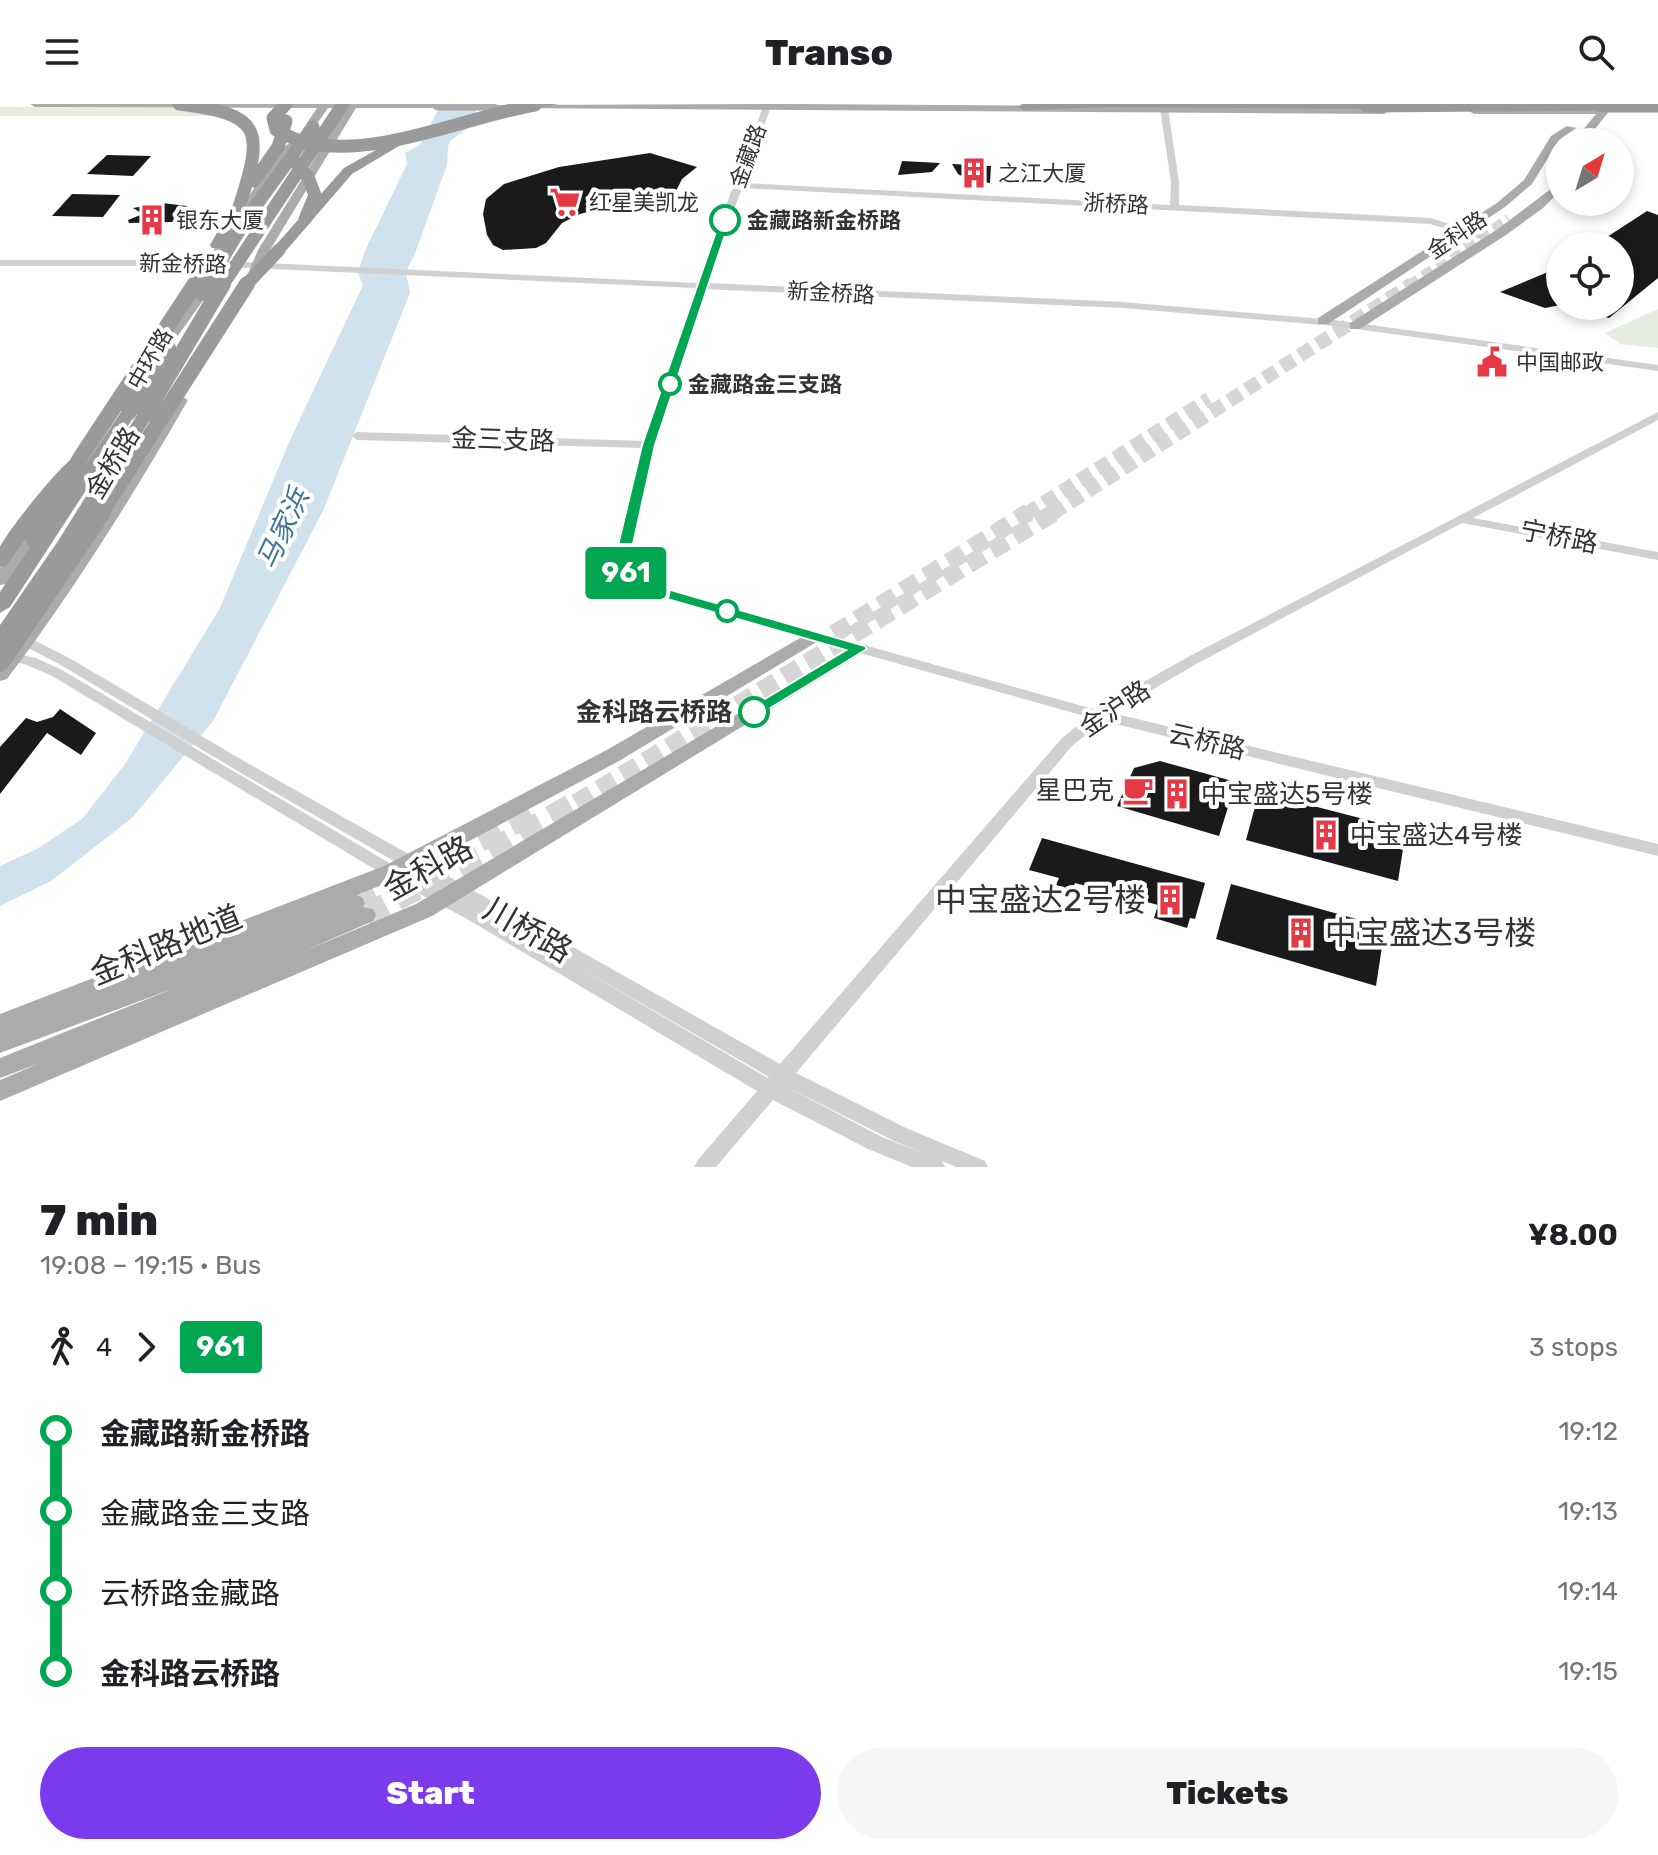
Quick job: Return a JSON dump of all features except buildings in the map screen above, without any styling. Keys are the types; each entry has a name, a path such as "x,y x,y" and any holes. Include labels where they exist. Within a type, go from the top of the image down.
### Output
{"highway":[{"path":"179,104 226,113 250,131 255,142 254,155 240,204"},
{"path":"241,104 314,187 315,203 305,219"},
{"path":"286,104 273,118 273,124 285,136 302,141 350,145 408,137 485,113 553,104"},
{"path":"194,287 240,204 278,147 287,119 298,104"},
{"name":"中环路","path":"0,607 8,582 121,425 242,226 326,104"},
{"name":"中环路","path":"0,641 107,477 209,305 340,104"},
{"path":"1102,104 1658,108"},
{"path":"1024,107 1116,104"},
{"path":"1191,105 1262,109"},
{"path":"1557,106 1607,109"},
{"path":"11,654 249,280 348,171 408,137"},
{"path":"8,582 81,457 194,287 242,226"},
{"path":"0,561 56,483 81,457"}],"main road":[{"path":"35,104 1658,108"},
{"name":"金桥路","path":"8,582 172,332 264,203 295,154 300,140 326,104"},
{"path":"327,146 319,136 340,104"},
{"name":"金桥路","path":"0,675 11,654 118,508 257,260 353,104"},
{"name":"金科路","path":"1577,128 1587,107"},
{"name":"金科路","path":"1593,128 1607,109"},
{"name":"金桥路","path":"222,260 283,152 300,140"},
{"name":"金科路","path":"1326,319 1465,230 1528,182 1546,153"},
{"path":"1546,176 1503,218 1535,201 1546,190"},
{"name":"金科路","path":"1360,324 1491,239 1546,199"},
{"path":"257,260 248,253 271,215 264,203"},
{"name":"金科路","path":"0,1024 61,1003 400,867 612,756 814,636"},
{"name":"金科路","path":"0,1091 424,910 860,649"},
{"name":"金科路","path":"0,1068 130,1018 359,909"},
{"name":"金科路地道","path":"0,1043 359,909"}],"street":[{"name":"金藏路","path":"625,572 622,552 649,445 702,283 767,105"},
{"path":"1164,109 1175,182 1174,207"},
{"name":"浙桥路","path":"739,185 1431,221 1491,239"},
{"name":"新金桥路","path":"0,256 222,260"},
{"name":"新金桥路","path":"0,263 257,260 1123,305 1326,319 1658,368"},
{"name":"新金桥路","path":"1360,324 1658,361"},
{"name":"金沪路","path":"704,1167 1067,742 1098,715 1193,660 1658,415"},
{"name":"金三支路","path":"357,436 649,445"},
{"name":"宁桥路","path":"1460,519 1658,556"},
{"name":"云桥路","path":"625,572 658,592 1098,715 1658,850"},
{"name":"川桥路","path":"0,641 11,654 120,703 776,1082 875,1143 935,1167"},
{"name":"川桥路","path":"776,1082 978,1167"}],"shaded area":[{"path":"0,107 214,108 211,116 0,116"},
{"path":"1658,309 1658,348 1620,344 1605,333"}],"water":[{"name":"马家浜","path":"478,104 472,125 451,140 448,146 447,165 407,271 410,293 323,511 213,721 132,818 51,881 0,906 0,866 37,849 82,819 125,764 220,608 290,440 363,285 358,273 364,253 407,164 405,153 420,145 439,108"}],"tunnel":[{"path":"1412,284 1509,219"},
{"path":"1052,514 1412,284"},
{"path":"1026,514 1209,399"},
{"path":"834,634 1029,512"},
{"path":"576,803 1055,512"},
{"path":"365,915 482,856 579,801"},
{"path":"354,903 541,810"}],"bus line":[{"name":"961","path":"725,220 649,445 621,562 632,579 658,592 860,649 754,712"}],"place":[{"name":"之江大厦","path":"974,173"},
{"name":"红星美凯龙","path":"565,202"},
{"name":"银东大厦","path":"152,220"},
{"name":"金藏路新金桥路","path":"725,220"},
{"name":"中国邮政","path":"1492,362"},
{"name":"金藏路金三支路","path":"670,384"},
{"name":"金科路云桥路","path":"754,712"},
{"name":"星巴克","path":"1138,790"},
{"name":"中宝盛达5号楼","path":"1177,794"},
{"name":"中宝盛达4号楼","path":"1326,835"},
{"name":"中宝盛达2号楼","path":"1170,900"},
{"name":"中宝盛达3号楼","path":"1301,933"}]}
